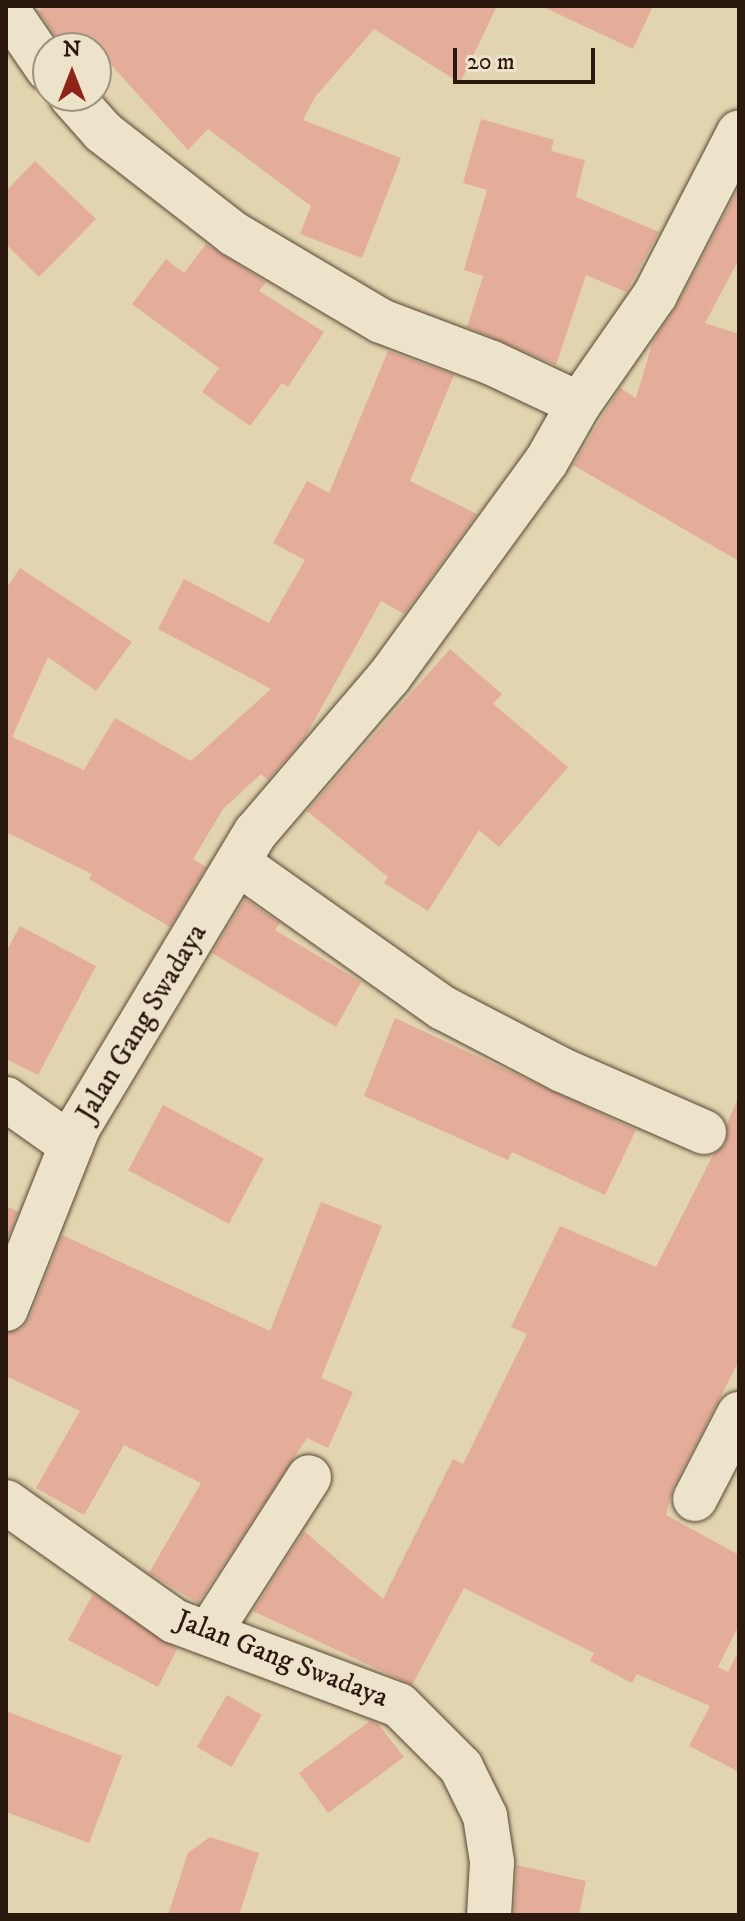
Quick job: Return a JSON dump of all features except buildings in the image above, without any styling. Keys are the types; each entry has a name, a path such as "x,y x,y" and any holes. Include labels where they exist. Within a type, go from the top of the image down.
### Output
{"street":[{"path":"6,8 32,46"},
{"path":"85,112 103,132 234,234 381,321 492,363 579,404"},
{"name":"Jalan Gang Swadaya","path":"6,1309 71,1145 247,848 389,677 546,462 579,404 655,295 739,132"},
{"path":"247,848 443,1008 562,1070 704,1132"},
{"path":"6,1099 71,1145"},
{"path":"695,1499 739,1414"},
{"path":"209,1633 309,1477"},
{"name":"Jalan Gang Swadaya","path":"6,1502 174,1621 399,1705 461,1767 485,1816 492,1862 489,1915"}]}
